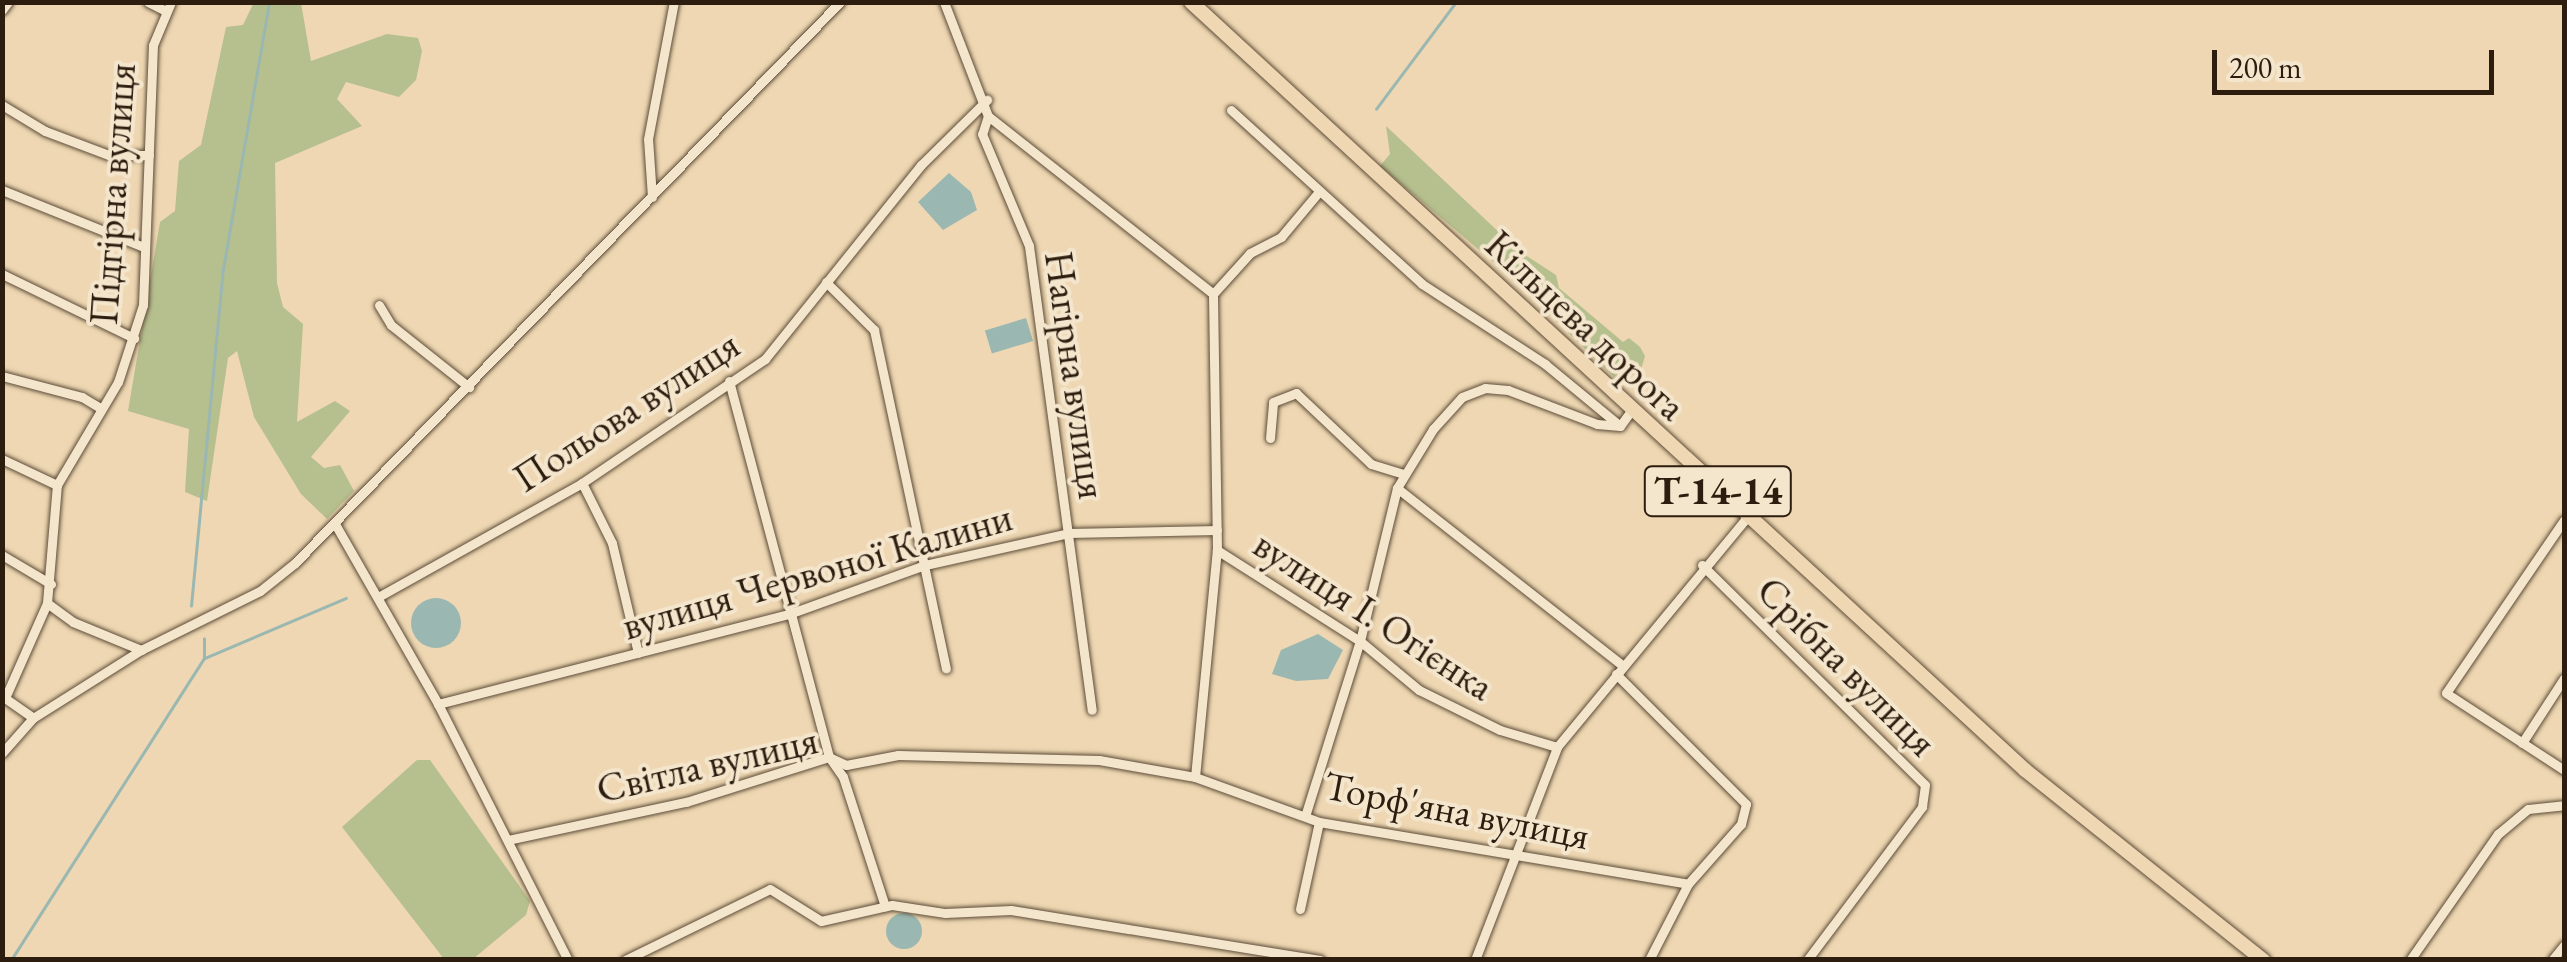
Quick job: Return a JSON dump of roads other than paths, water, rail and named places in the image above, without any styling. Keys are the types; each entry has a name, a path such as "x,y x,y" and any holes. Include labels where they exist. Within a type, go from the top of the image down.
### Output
{"highway":[{"name":"Кільцева дорога","path":"1191,2 2024,770 2263,960"}],"street":[{"path":"2,10 8,2"},
{"name":"Підгірна вулиця","path":"4,697 47,603 57,485 134,338 143,305 153,45 168,6 148,2"},
{"path":"652,197 648,139 674,2"},
{"path":"2,753 33,718 141,650 260,591 335,524 840,2"},
{"path":"944,2 987,100"},
{"name":"Нагірна вулиця","path":"987,100 988,116 982,134 1029,246 1092,710"},
{"name":"Польова вулиця","path":"380,596 582,483 765,359 928,157 987,100"},
{"path":"2,105 45,131 109,155 148,155"},
{"path":"1230,110 1317,194 1422,284 1545,364 1620,426"},
{"path":"988,116 1214,294"},
{"path":"2,190 144,247"},
{"path":"1196,777 1217,550 1214,294 1250,253 1281,237 1317,194"},
{"path":"2,274 134,338"},
{"path":"826,282 874,330 946,668"},
{"path":"379,305 390,325 469,386"},
{"path":"2,376 82,397 100,408"},
{"path":"729,381 829,757 843,777 885,906"},
{"path":"1306,813 1360,642 1398,488 1404,474 1462,397 1486,388 1620,426"},
{"path":"1270,438 1273,402 1296,393 1371,464 1404,474"},
{"path":"1620,426 1631,411"},
{"path":"2,460 57,485"},
{"path":"582,483 612,543 638,653"},
{"path":"1398,488 1619,670 1746,804 1741,824 1688,884 1649,960"},
{"path":"1474,960 1556,747 1702,565 1747,517"},
{"path":"2564,520 2446,694 2564,770"},
{"path":"335,524 380,596 438,704 568,960"},
{"name":"вулиця Червоної Калини","path":"438,704 789,614 925,565 1068,533 1217,530"},
{"name":"вулиця І. Огієнка","path":"1217,550 1360,642 1419,690 1500,730 1556,747"},
{"path":"2,555 51,584"},
{"name":"Срібна вулиця","path":"1702,565 1924,785 1922,807 1807,960"},
{"path":"47,603 73,622 141,650"},
{"path":"2522,744 2564,678"},
{"path":"4,697 33,718"},
{"name":"Світла вулиця","path":"508,840 686,802 829,757 846,766 898,755 1099,760"},
{"name":"Торф'яна вулиця","path":"1099,760 1196,777 1306,813 1319,822 1688,884"},
{"path":"2410,960 2498,834 2528,810 2561,806 2564,795"},
{"path":"1300,909 1319,822"},
{"path":"624,960 770,889 821,921 885,906 1011,910 1320,960"},
{"path":"2552,960 2564,944"}],"water":[{"path":"949,173 971,192 977,210 943,230 918,202"},
{"path":"1026,318 1033,341 992,354 985,331"},
{"path":"436,598 454,605 461,623 454,641 436,648 418,641 411,623 418,605"},
{"path":"1318,634 1343,650 1328,679 1296,681 1272,674 1281,650"},
{"path":"904,913 917,918 922,931 917,944 904,949 891,944 886,931 891,918"}],"waterway":[{"path":"191,606 223,269 269,2"},
{"path":"1376,109 1456,2"},
{"path":"205,658 346,598"},
{"path":"11,960 204,658 204,639"}]}
